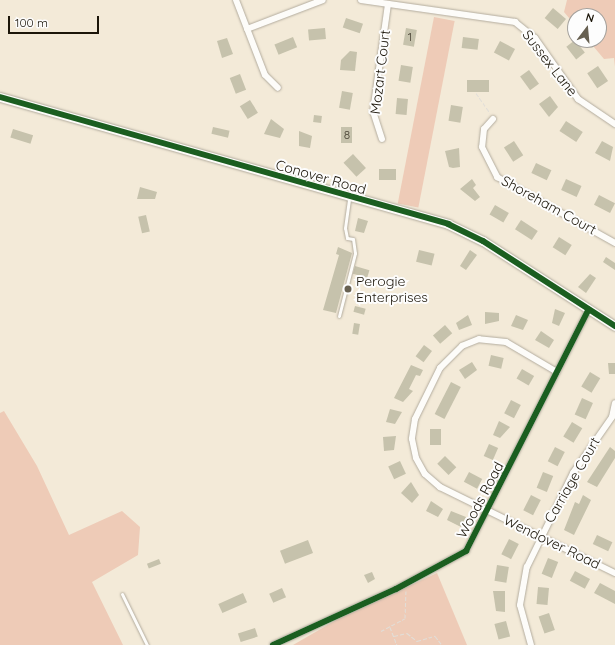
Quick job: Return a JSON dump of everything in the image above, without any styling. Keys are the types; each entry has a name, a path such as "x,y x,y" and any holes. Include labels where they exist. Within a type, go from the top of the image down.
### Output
{"street":[{"path":"236,0 266,78 278,88"},
{"path":"247,29 323,0"},
{"name":"Sussex Lane","path":"361,0 498,17 521,25 535,38 578,99 615,124"},
{"name":"Mozart Court","path":"382,139 373,112 388,4"},
{"name":"Conover Road","path":"0,97 466,231 615,326"},
{"name":"Shoreham Court","path":"493,119 484,129 482,147 496,177 615,243"},
{"name":"Woods Road","path":"273,645 466,551 489,511 588,309"},
{"name":"Wendover Road","path":"557,372 514,345 479,340 446,359 424,400 412,432 419,466 440,487 615,574"},
{"name":"Carriage Court","path":"531,645 521,616 521,594 527,567 540,536 573,473 612,416 615,403"}],"lane":[{"path":"339,316 355,253 353,239 347,238 345,228 349,198"},
{"path":"122,594 147,645"}],"path":[{"path":"476,93 493,119"},
{"path":"380,632 402,621 408,611 403,583"},
{"path":"390,627 396,645"},
{"path":"394,636 407,633 417,641 436,636 442,645"}],"shaded area":[{"path":"567,0 615,0 615,67 614,58 604,59 595,48 607,48 607,8 567,8 567,16 564,12"},
{"path":"434,17 455,21 418,208 398,204"},
{"path":"4,411 37,466 69,535 122,511 140,527 138,555 92,582 123,645 0,645 0,413"},
{"path":"437,573 467,645 293,645 338,619"}],"building":[{"path":"553,8 566,19 558,29 545,18"},
{"path":"346,18 363,24 360,33 343,27"},
{"path":"325,28 326,39 309,40 308,29"},
{"path":"406,28 417,30 414,47 403,45"},
{"path":"293,37 297,47 279,55 274,44"},
{"path":"463,37 479,39 478,50 462,48"},
{"path":"227,38 233,54 222,58 217,41"},
{"path":"500,41 515,49 509,60 494,52"},
{"path":"567,48 581,48 585,53 576,59"},
{"path":"350,51 357,52 355,71 340,70 341,60"},
{"path":"401,65 413,67 410,83 398,81"},
{"path":"598,66 608,81 597,88 587,73"},
{"path":"529,70 539,84 530,90 520,76"},
{"path":"240,74 246,90 236,94 230,78"},
{"path":"467,80 489,80 489,92 467,92"},
{"path":"342,91 353,93 350,110 339,108"},
{"path":"550,96 558,107 549,117 539,104"},
{"path":"397,98 408,99 407,115 396,114"},
{"path":"250,100 258,113 248,119 240,106"},
{"path":"451,105 463,107 460,123 448,121"},
{"path":"314,115 322,116 321,123 313,122"},
{"path":"271,119 284,129 280,138 264,134"},
{"path":"566,121 583,132 576,142 559,131"},
{"path":"213,127 230,131 228,138 211,134"},
{"path":"341,127 352,127 352,143 341,143"},
{"path":"13,129 33,135 30,144 10,138"},
{"path":"299,131 312,136 310,148 299,146"},
{"path":"514,141 523,155 513,162 504,148"},
{"path":"602,141 613,147 610,161 595,153"},
{"path":"459,148 460,167 449,167 445,151"},
{"path":"353,154 366,168 356,177 343,163"},
{"path":"536,163 551,170 547,180 531,173"},
{"path":"379,169 396,169 396,180 379,180"},
{"path":"472,179 476,185 473,188 480,197 475,201 460,189"},
{"path":"566,179 582,186 577,197 561,190"},
{"path":"140,187 157,192 155,199 137,199"},
{"path":"599,195 615,203 610,213 594,205"},
{"path":"495,205 509,213 503,223 490,215"},
{"path":"146,215 150,232 142,233 138,217"},
{"path":"358,218 368,221 364,233 355,231"},
{"path":"521,220 538,231 532,240 515,229"},
{"path":"559,237 572,245 565,255 553,247"},
{"path":"338,247 352,253 336,313 323,310 339,255 336,254"},
{"path":"419,250 435,254 432,266 416,262"},
{"path":"470,250 477,255 466,270 460,266"},
{"path":"606,257 615,263 615,270 603,262"},
{"path":"355,266 369,270 367,278 353,274"},
{"path":"590,274 596,278 586,293 578,287"},
{"path":"355,306 366,309 364,315 353,312"},
{"path":"555,309 565,313 559,326 552,323"},
{"path":"485,312 499,313 499,321 485,324"},
{"path":"468,315 472,325 459,330 456,323"},
{"path":"516,315 528,320 523,330 511,326"},
{"path":"354,323 360,324 358,335 352,334"},
{"path":"445,325 452,333 440,344 433,335"},
{"path":"541,331 554,340 549,348 535,340"},
{"path":"424,345 432,351 424,362 416,356"},
{"path":"491,355 504,358 501,369 489,366"},
{"path":"472,362 477,370 465,379 459,370"},
{"path":"608,363 615,363 615,374 609,374"},
{"path":"411,365 423,370 420,376 416,375 409,389 413,391 403,402 394,398"},
{"path":"522,369 534,376 529,386 516,379"},
{"path":"590,372 600,378 592,393 581,387"},
{"path":"451,382 461,387 444,419 435,414"},
{"path":"582,398 593,403 586,419 575,414"},
{"path":"511,400 521,405 514,418 504,413"},
{"path":"390,409 402,412 395,424 386,422"},
{"path":"499,421 510,427 500,438 493,435"},
{"path":"572,422 582,428 574,443 563,437"},
{"path":"430,429 441,429 441,445 430,445"},
{"path":"396,436 394,450 384,451 383,437"},
{"path":"489,444 498,448 493,460 484,456"},
{"path":"555,447 565,452 558,466 548,461"},
{"path":"610,447 615,451 615,458 597,487 587,482"},
{"path":"445,456 456,467 449,475 437,464"},
{"path":"400,461 406,474 394,479 388,466"},
{"path":"469,472 482,479 477,489 464,482"},
{"path":"543,472 553,476 547,492 537,488"},
{"path":"411,482 419,495 412,503 401,493"},
{"path":"531,495 541,500 533,515 523,510"},
{"path":"583,495 591,500 574,535 564,530 575,502 579,504"},
{"path":"431,501 443,509 438,517 426,511"},
{"path":"451,511 466,517 461,527 447,520"},
{"path":"597,535 612,542 608,551 593,544"},
{"path":"509,539 519,544 511,559 501,554"},
{"path":"308,540 313,553 285,564 280,551"},
{"path":"548,558 558,562 552,578 542,574"},
{"path":"159,559 161,564 149,569 147,564"},
{"path":"497,565 509,567 506,583 494,581"},
{"path":"575,571 590,579 585,589 570,581"},
{"path":"372,572 375,579 368,583 364,575"},
{"path":"600,583 615,591 615,604 594,593"},
{"path":"538,587 549,588 547,605 537,604"},
{"path":"282,588 286,597 273,603 269,594"},
{"path":"493,591 505,591 505,612 496,611"},
{"path":"243,593 247,602 222,613 218,604"},
{"path":"549,613 555,630 544,634 539,617"},
{"path":"506,621 510,636 499,640 494,624"},
{"path":"255,628 258,637 241,642 238,634"}],"cycle path":[{"path":"0,97 448,224 483,241 615,326"},
{"path":"273,645 396,589 466,551 589,309"}],"place":[{"name":"Perogie Enterprises","path":"348,289"}]}
